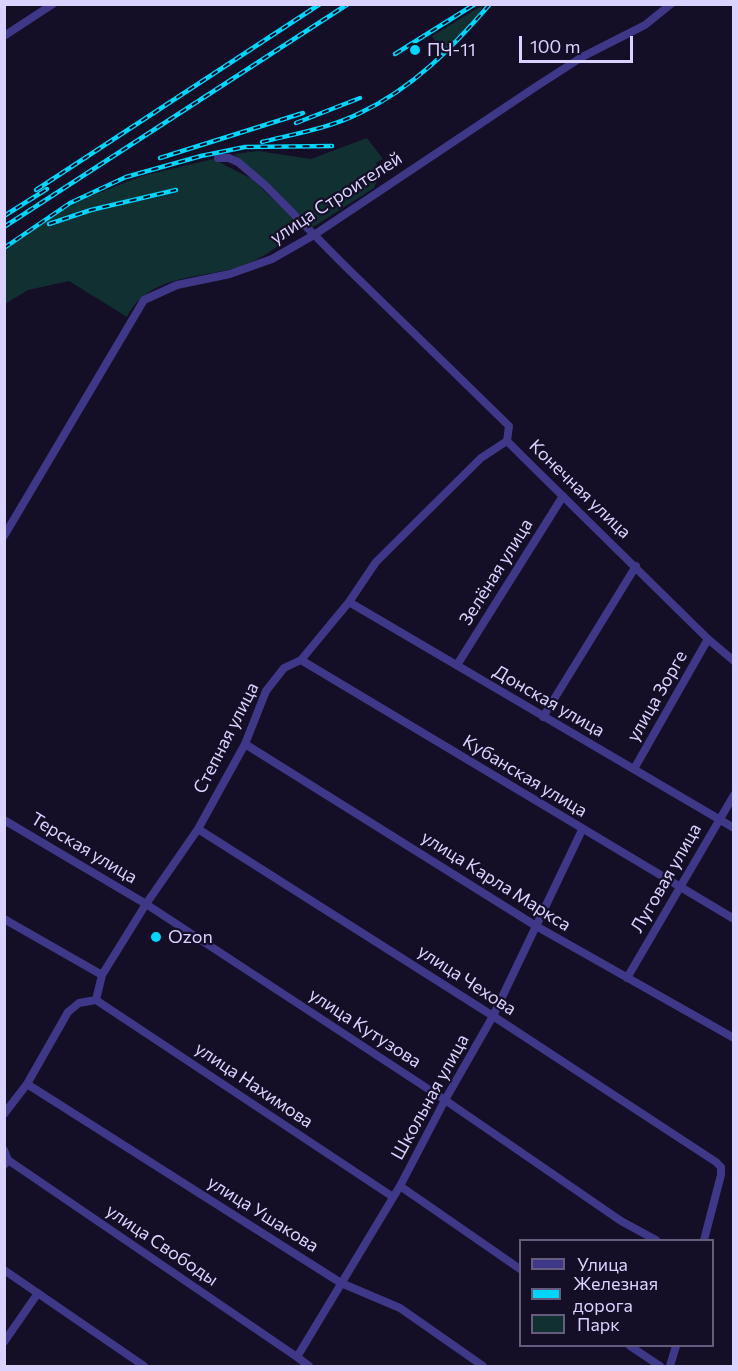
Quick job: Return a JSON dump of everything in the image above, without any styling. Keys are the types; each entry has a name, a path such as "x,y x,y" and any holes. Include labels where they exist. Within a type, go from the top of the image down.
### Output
{"street":[{"path":"4,36 53,4"},
{"name":"улица Строителей","path":"4,536 144,300 177,285 230,274 272,259 314,235 582,57 645,25 671,4"},
{"path":"218,158 229,158 247,169 314,235"},
{"name":"Конечная улица","path":"314,235 509,426 507,441 708,639 734,661"},
{"name":"Степная улица","path":"96,1000 102,975 146,904 198,829 245,744 266,691 284,668 301,660 349,602 376,562 481,458 507,441"},
{"name":"Зелёная улица","path":"457,665 563,496"},
{"path":"543,717 636,566"},
{"name":"Донская улица","path":"349,602 734,828"},
{"name":"улица Зорге","path":"634,769 708,639"},
{"name":"Кубанская улица","path":"301,660 734,919"},
{"name":"улица Карла Маркса","path":"245,744 536,926 734,1038"},
{"name":"Луговая улица","path":"627,978 734,795"},
{"name":"Терская улица","path":"4,820 146,904"},
{"name":"улица Чехова","path":"198,829 716,1162 721,1167 721,1174 704,1239"},
{"name":"Школьная улица","path":"297,1357 400,1186 445,1100 493,1017 582,830"},
{"name":"улица Кутузова","path":"146,904 445,1100 621,1221 654,1239"},
{"path":"4,919 102,975"},
{"path":"4,1114 27,1084 68,1012 79,1003 96,1000"},
{"name":"улица Нахимова","path":"96,1000 393,1197"},
{"name":"улица Ушакова","path":"27,1084 341,1283 400,1308 483,1366"},
{"path":"4,1150 6,1162"},
{"name":"улица Свободы","path":"6,1162 297,1357"},
{"path":"400,1186 519,1268"},
{"path":"4,1270 144,1366"},
{"path":"4,1342 38,1293"},
{"path":"632,1347 660,1366"},
{"path":"670,1366 676,1347"},
{"path":"297,1357 309,1366"}],"green space":[{"path":"483,5 480,12 443,52 432,36"},
{"path":"367,138 383,159 376,163 381,171 374,188 313,227 234,154 258,151 311,159"},
{"path":"213,159 252,179 296,221 294,232 269,252 247,264 162,285 136,303 127,317 69,281 28,290 5,304 5,246 73,203 142,176"}],"railway":[{"path":"36,190 320,4"},
{"path":"4,227 348,4"},
{"path":"395,54 475,4"},
{"path":"262,142 337,123 379,103 431,66 490,4"},
{"path":"296,123 360,98"},
{"path":"160,158 303,113"},
{"path":"4,248 70,203 126,177 201,156 245,147 332,146"},
{"path":"4,216 47,189"},
{"path":"49,224 91,210 176,190"}],"place":[{"name":"ПЧ-11","path":"415,50"},
{"name":"Ozon","path":"156,937"}]}
